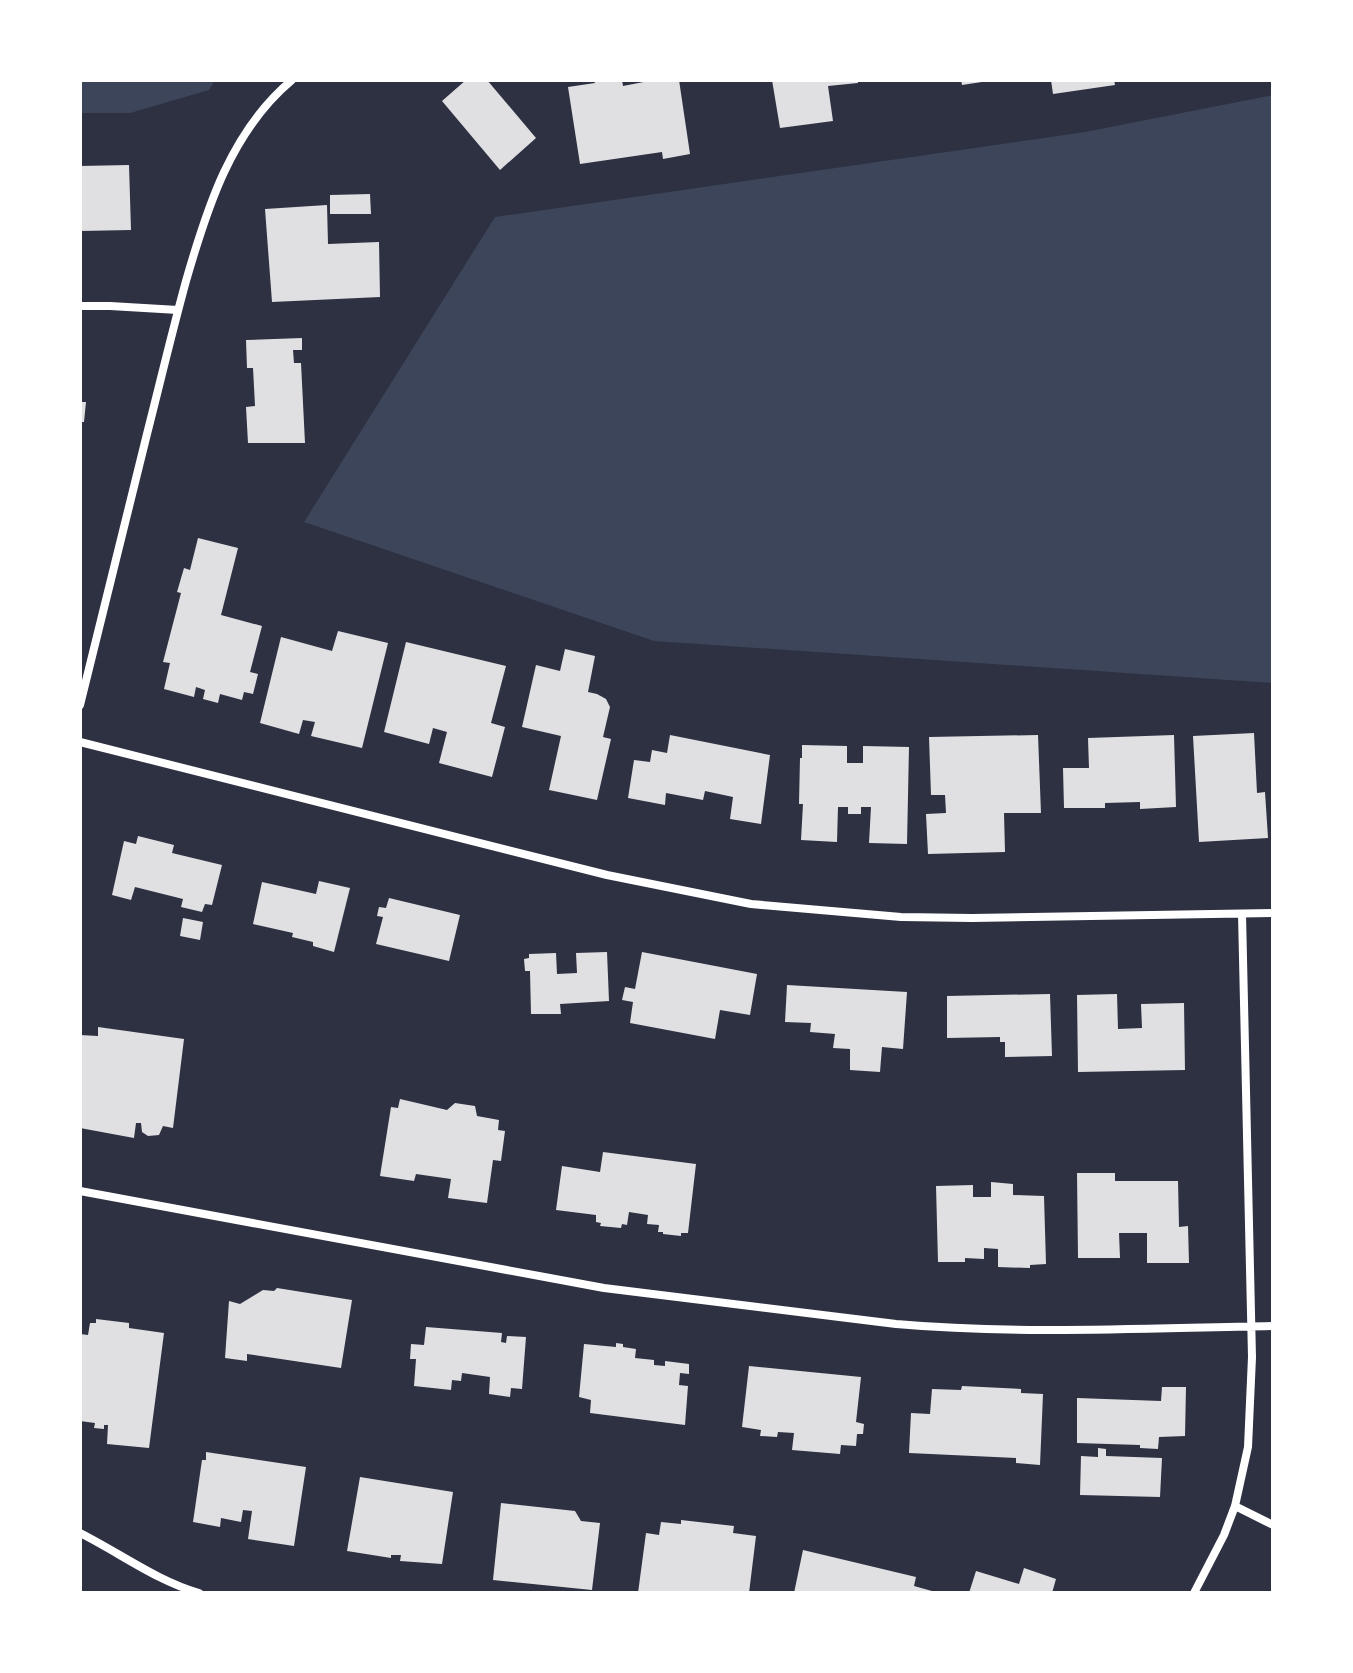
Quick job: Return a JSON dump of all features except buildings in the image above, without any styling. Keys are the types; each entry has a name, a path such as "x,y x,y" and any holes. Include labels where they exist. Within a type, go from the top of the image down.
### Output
{"street":[{"path":"80,705 203,220 237,145 292,80"},
{"path":"80,306 178,310"},
{"path":"80,742 607,875 751,904 901,917 1273,913"},
{"path":"1194,1593 1224,1535 1235,1506 1248,1447 1252,1357 1242,914"},
{"path":"80,1191 590,1286 896,1324 994,1330 1273,1326"},
{"path":"1235,1506 1273,1525"},
{"path":"80,1533 168,1582 199,1593"}],"shaded area":[{"path":"80,80 215,80 209,90 130,113 80,113"},
{"path":"1273,95 1273,683 654,641 304,522 495,217 1085,132"}]}
